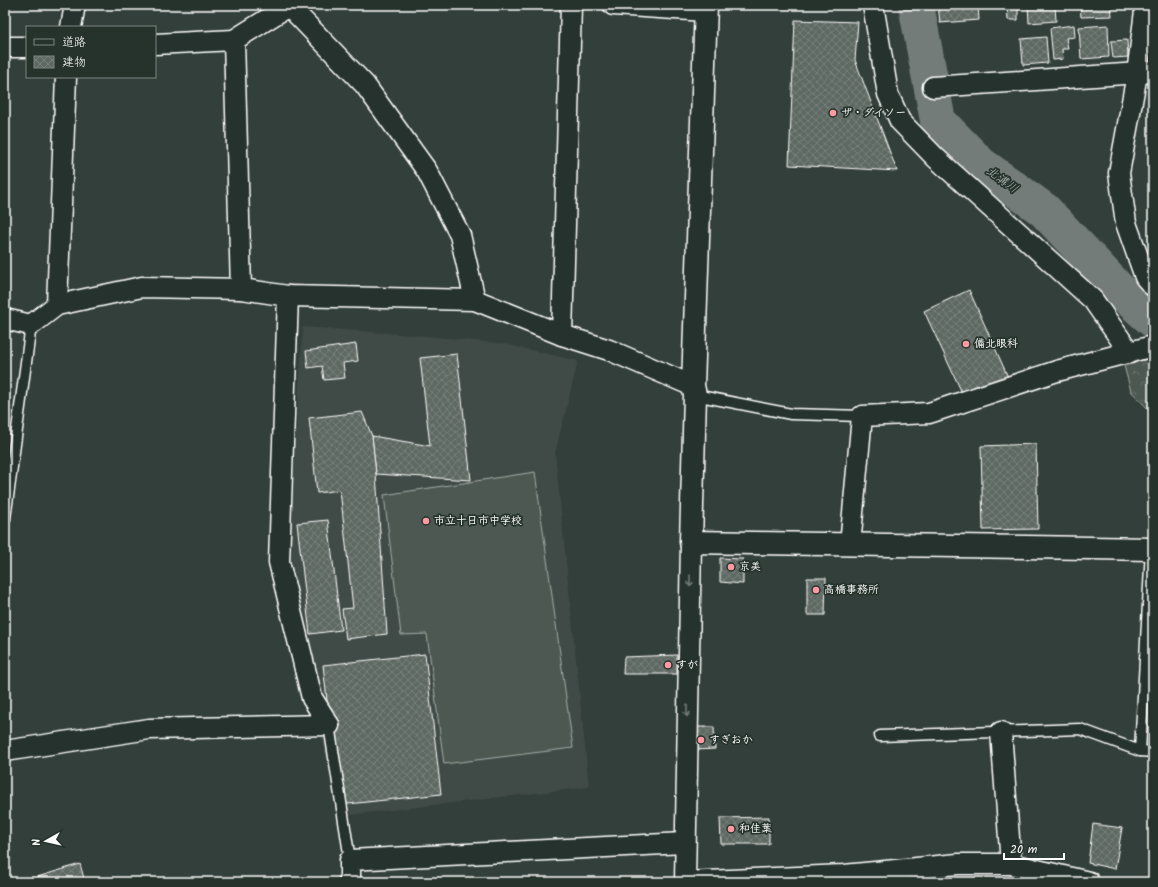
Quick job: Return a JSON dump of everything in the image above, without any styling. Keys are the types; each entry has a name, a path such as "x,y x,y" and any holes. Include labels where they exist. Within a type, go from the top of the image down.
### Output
{"street":[{"path":"71,26 75,5"},
{"path":"156,44 234,40 289,5 364,85 427,171 460,235 475,300"},
{"path":"562,335 571,5"},
{"path":"613,5 706,8 694,390 684,843 685,882 845,879 958,864 1011,864 1090,882"},
{"path":"874,5 888,94 900,121 936,158 1093,300 1130,353"},
{"path":"1144,5 1145,73 1119,173 1126,223 1145,277 1153,286"},
{"path":"234,40 241,289"},
{"path":"5,47 26,48"},
{"path":"933,87 1145,73"},
{"path":"57,306 66,78"},
{"path":"5,319 31,325 57,306 142,287 241,289 288,296 475,300 562,335 609,350 694,390"},
{"path":"288,296 280,562 312,698 329,726"},
{"path":"850,545 862,416 930,413 1057,371 1153,346"},
{"path":"691,542 1152,549"},
{"path":"5,751 149,728 329,726"},
{"path":"1000,732 1011,864"},
{"path":"350,882 350,860 684,843"}],"lane":[{"path":"5,519 31,325"},
{"path":"694,390 791,414 862,416"},
{"path":"1140,751 1152,549"},
{"path":"329,726 350,860"},
{"path":"880,736 1080,729 1140,751 1153,752"}],"shaded area":[{"name":"市立十日市中学校","path":"303,327 425,336 505,344 578,361 555,453 589,787 340,816 286,588"}],"green space":[{"path":"1153,357 1153,414 1131,391 1124,366"},
{"path":"535,472 573,748 444,764 427,634 401,635 384,495"}],"building":[{"path":"938,5 978,5 979,20 940,23"},
{"path":"1007,5 1018,5 1018,20 1008,20"},
{"path":"1028,5 1055,5 1056,21 1029,23"},
{"path":"1080,5 1111,5 1112,16 1081,17"},
{"name":"ザ・ダイソー","path":"795,20 858,22 855,60 897,171 789,165"},
{"path":"1074,25 1075,37 1066,38 1068,49 1062,49 1063,59 1053,60 1050,28"},
{"path":"1108,25 1109,57 1081,59 1079,27"},
{"path":"1046,37 1048,63 1023,65 1021,39"},
{"path":"1127,40 1128,57 1113,58 1111,41"},
{"name":"備北眼科","path":"969,290 1008,377 964,397 924,311"},
{"path":"356,344 358,361 343,363 345,378 324,380 322,366 308,368 306,351"},
{"path":"457,354 471,480 376,474 372,436 430,446 420,358"},
{"path":"362,412 372,436 387,634 346,639 342,609 353,608 340,490 317,493 309,418"},
{"path":"1036,444 1038,529 983,530 981,446"},
{"path":"328,520 341,630 310,634 297,523"},
{"path":"720,558 743,559 743,584 720,582"},
{"path":"807,578 826,578 825,615 807,615"},
{"path":"425,654 441,794 339,805 323,665"},
{"path":"677,655 677,674 623,674 624,657"},
{"path":"695,727 714,727 715,749 696,750"},
{"path":"769,817 769,844 721,844 720,818"},
{"path":"1093,824 1122,828 1115,869 1088,863"},
{"path":"80,864 85,882 21,882"},
{"path":"1047,878 1048,882 1015,882 1015,880"}],"waterway":[{"name":"北溝川","path":"916,5 938,121 980,164 1044,210 1121,292 1153,320"}],"place":[{"name":"ザ・ダイソー","path":"833,113"},
{"name":"備北眼科","path":"966,344"},
{"name":"市立十日市中学校","path":"426,521"},
{"name":"京美","path":"731,567"},
{"name":"高橋事務所","path":"816,590"},
{"name":"すが","path":"668,665"},
{"name":"すぎおか","path":"701,740"},
{"name":"和佳葉","path":"731,829"}]}
